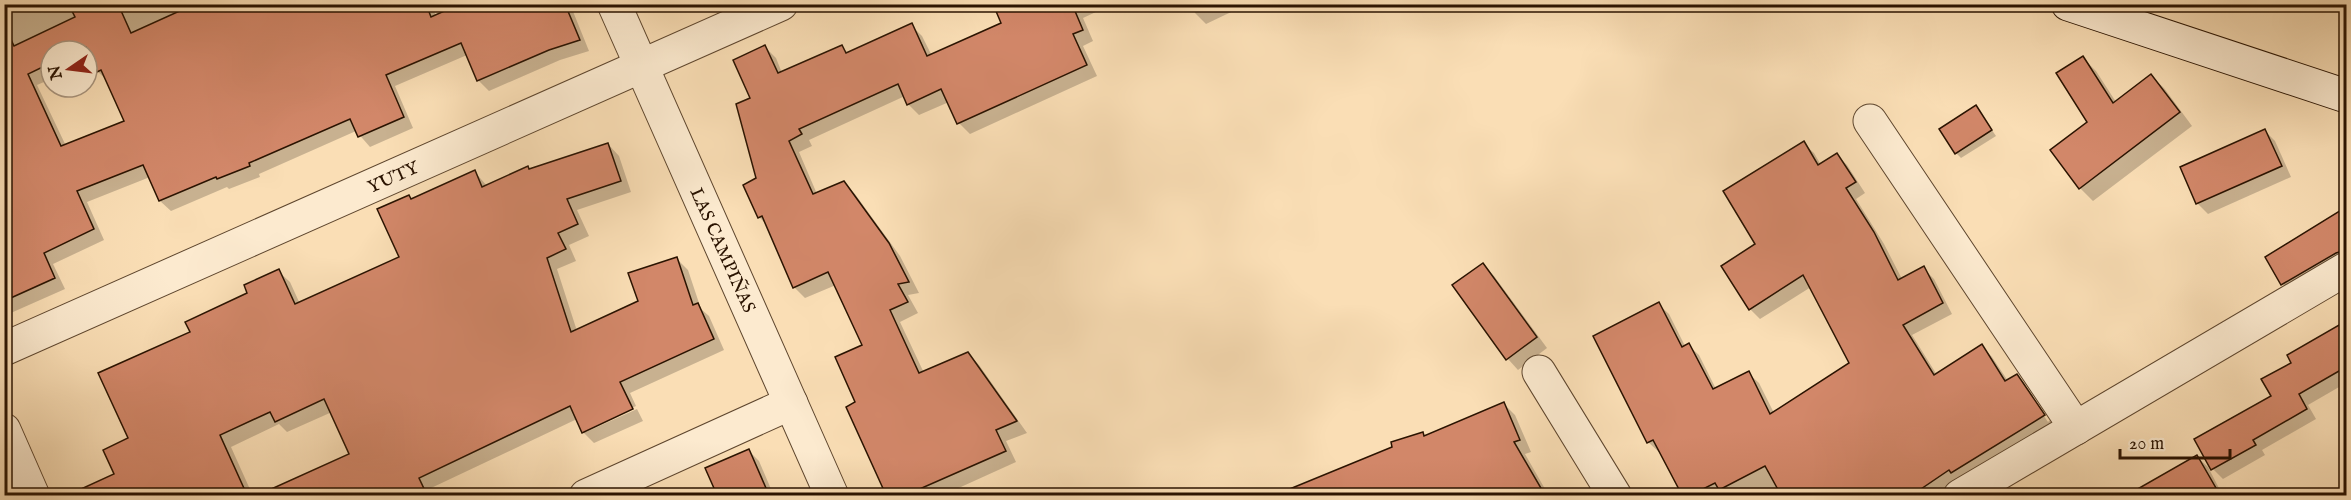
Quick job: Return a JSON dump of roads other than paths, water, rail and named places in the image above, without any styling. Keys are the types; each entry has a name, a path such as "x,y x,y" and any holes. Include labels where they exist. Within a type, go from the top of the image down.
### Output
{"street":[{"name":"LAS CAMPIÑAS","path":"614,4 640,67 832,495"},
{"name":"YUTY","path":"4,349 781,4"},
{"path":"2068,4 2346,96"},
{"path":"1870,121 2076,428"},
{"path":"1960,495 2346,269"},
{"path":"1539,372 1616,495"},
{"path":"586,495 791,403"},
{"path":"4,430 33,495"}]}
